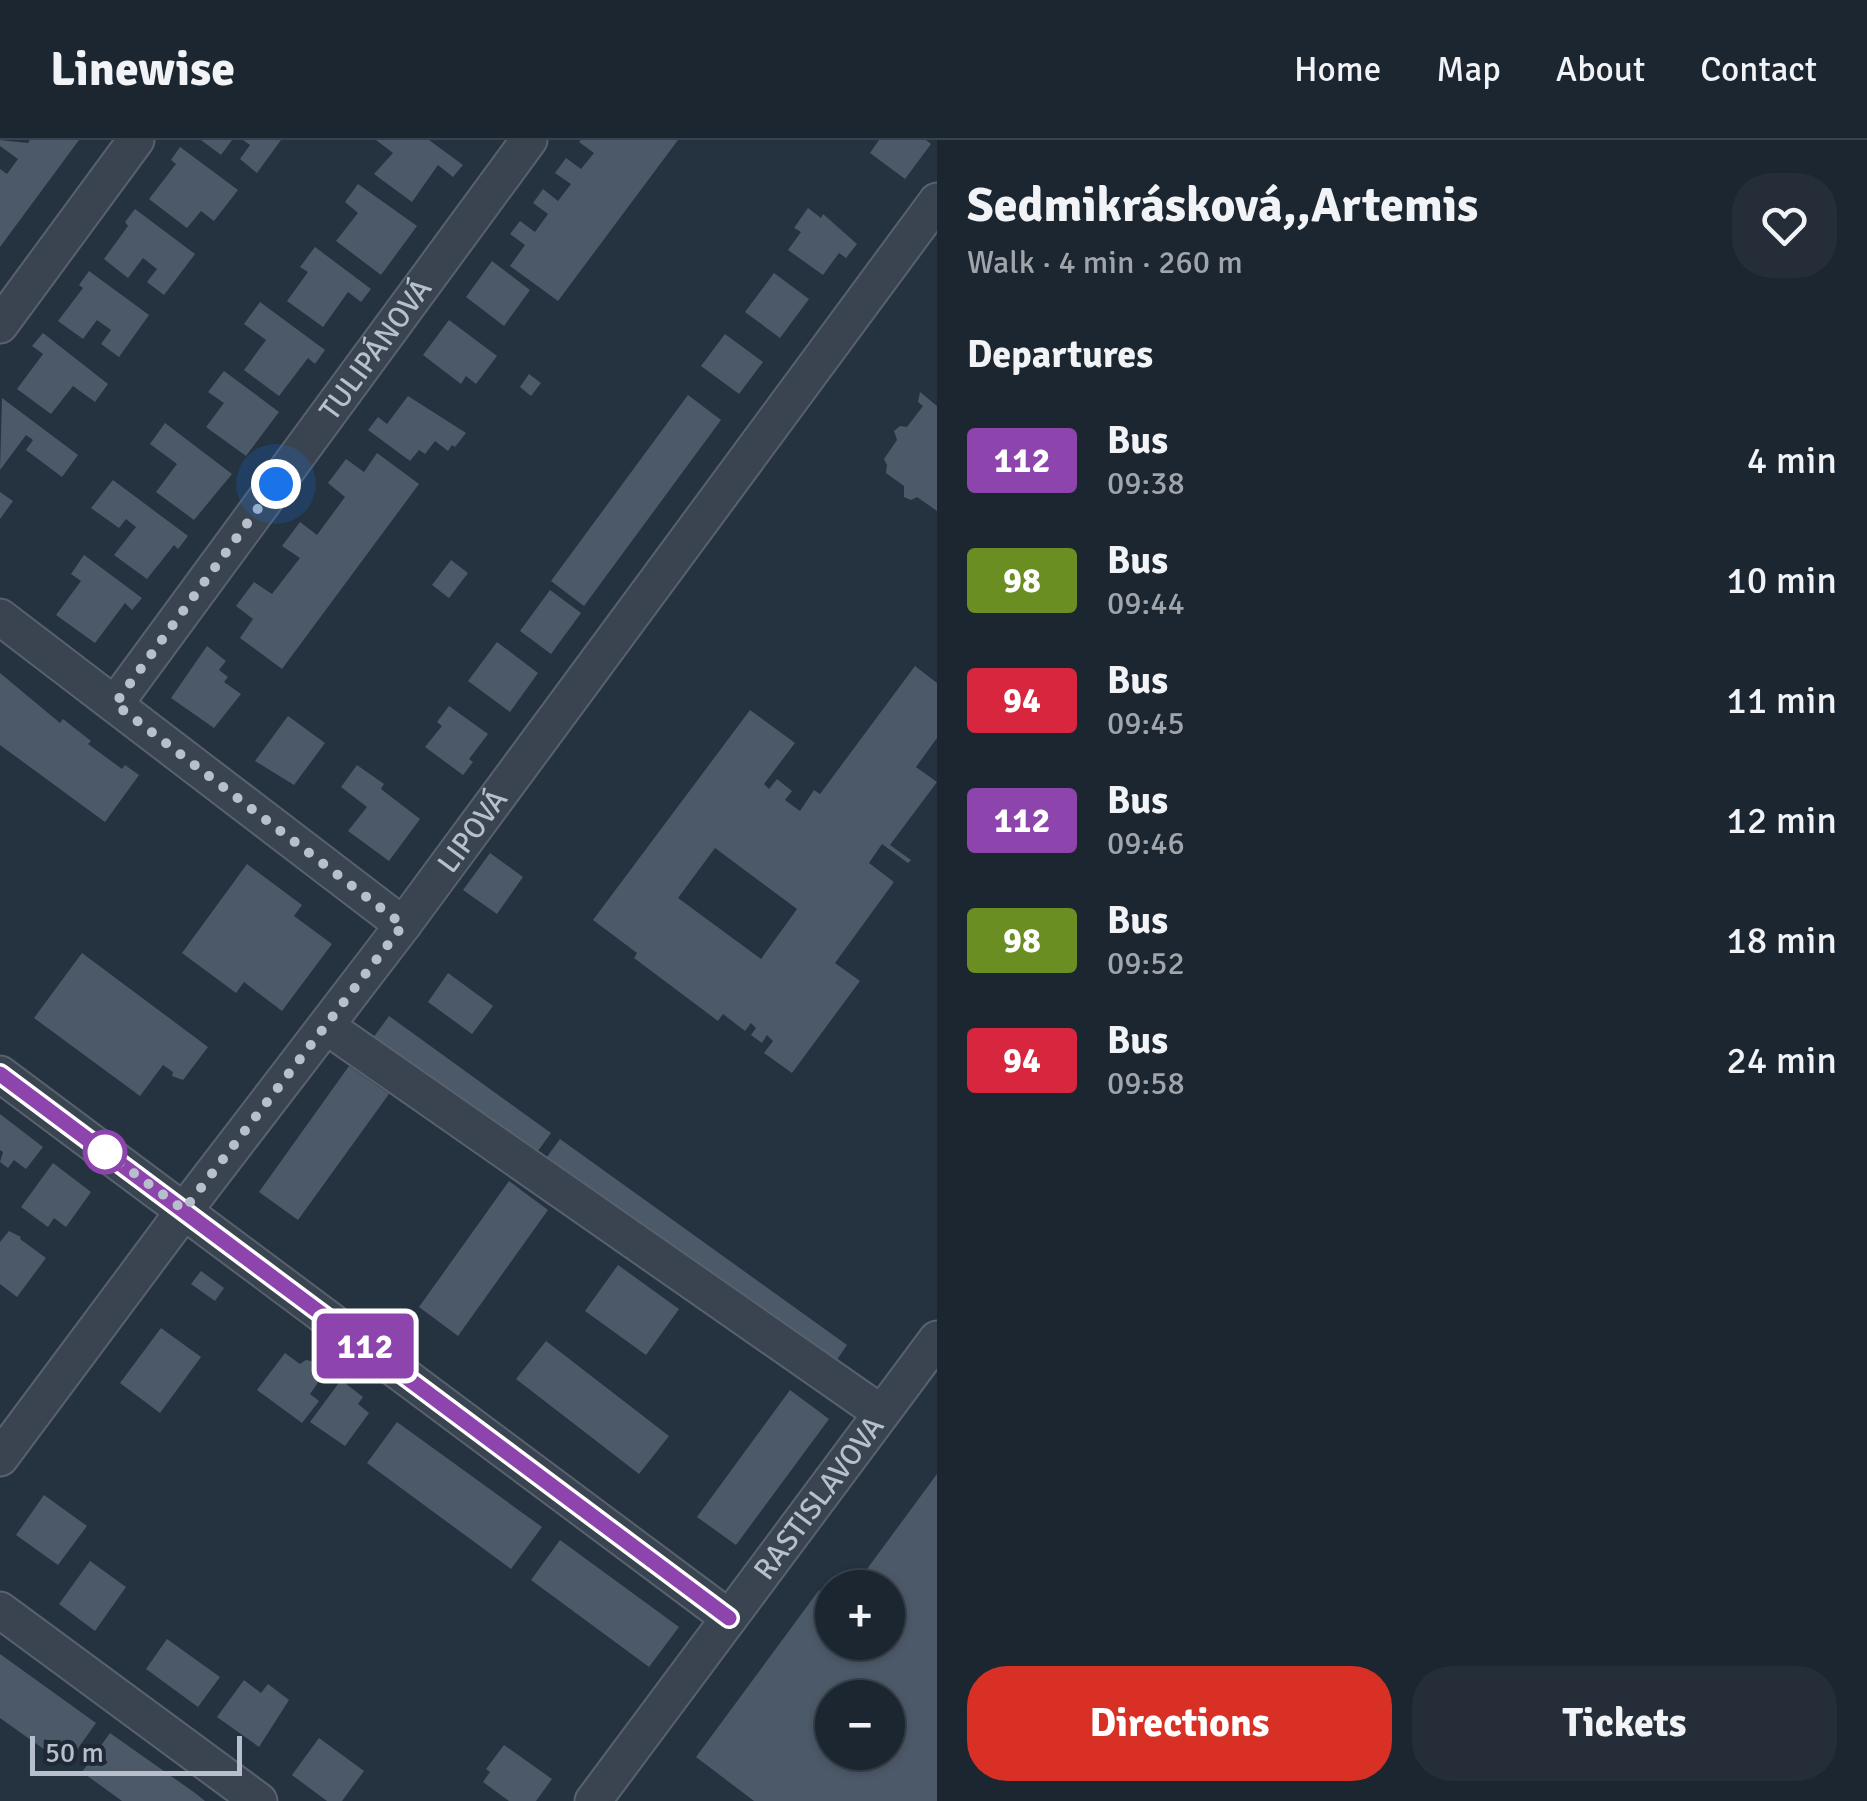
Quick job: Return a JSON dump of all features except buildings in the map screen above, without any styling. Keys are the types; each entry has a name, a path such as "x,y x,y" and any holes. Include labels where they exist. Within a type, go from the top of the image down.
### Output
{"street":[{"path":"0,325 136,140"},
{"name":"TULIPÁNOVÁ","path":"115,704 530,140"},
{"name":"LIPOVÁ","path":"0,1458 403,925 937,200"},
{"path":"0,617 403,925"},
{"path":"326,1026 881,1414"},
{"path":"0,1074 729,1618"},
{"name":"RASTISLAVOVA","path":"593,1801 937,1339"},
{"path":"0,1610 259,1801"}],"bus line":[{"name":"112","path":"0,1074 729,1618"}],"route":[{"path":"105,1152 184,1210 403,925 115,704 276,484"}]}
